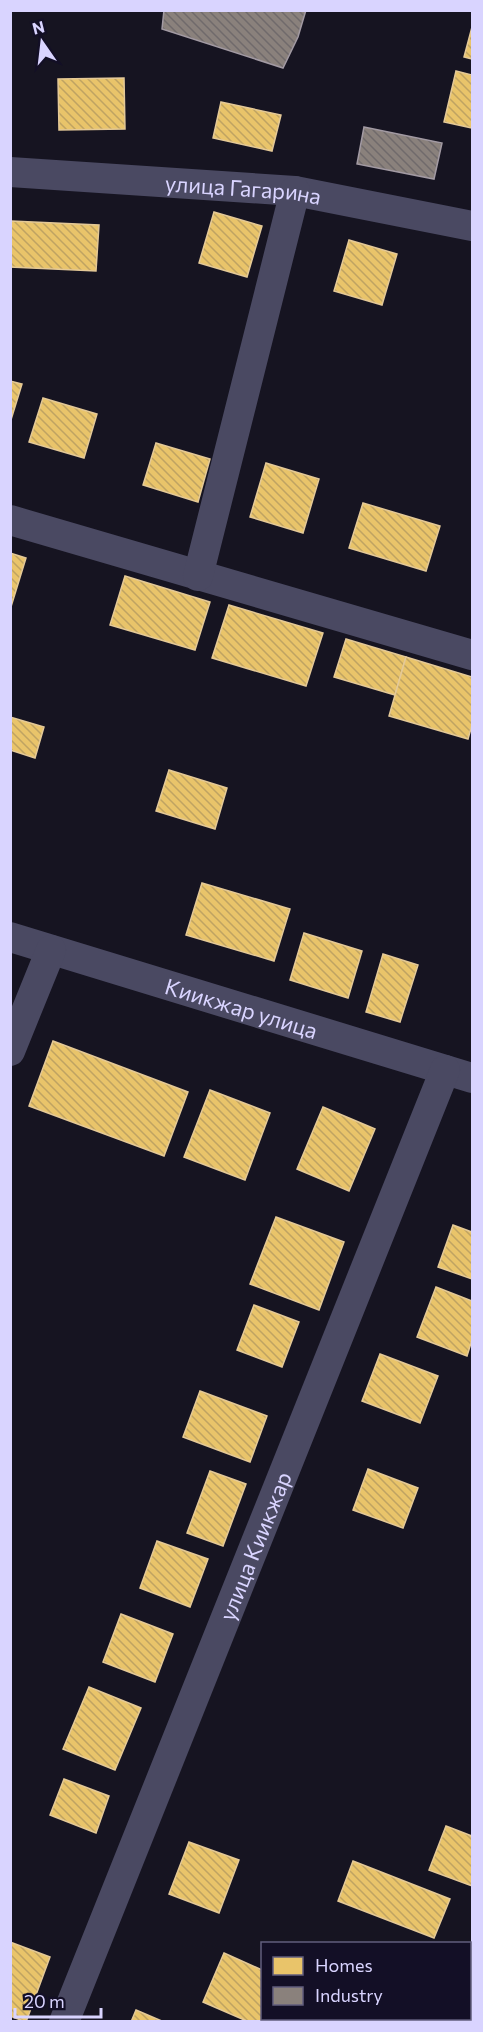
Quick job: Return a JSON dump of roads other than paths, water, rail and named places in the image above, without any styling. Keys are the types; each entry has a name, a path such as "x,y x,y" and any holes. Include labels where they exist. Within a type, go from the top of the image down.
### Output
{"street":[{"name":"улица Гагарина","path":"10,172 295,191 472,226"},
{"path":"198,576 295,191"},
{"path":"10,520 472,655"},
{"name":"Киикжар улица","path":"10,937 459,1074"},
{"path":"10,1051 51,950"},
{"name":"улица Киикжар","path":"64,2022 459,1074"}]}
